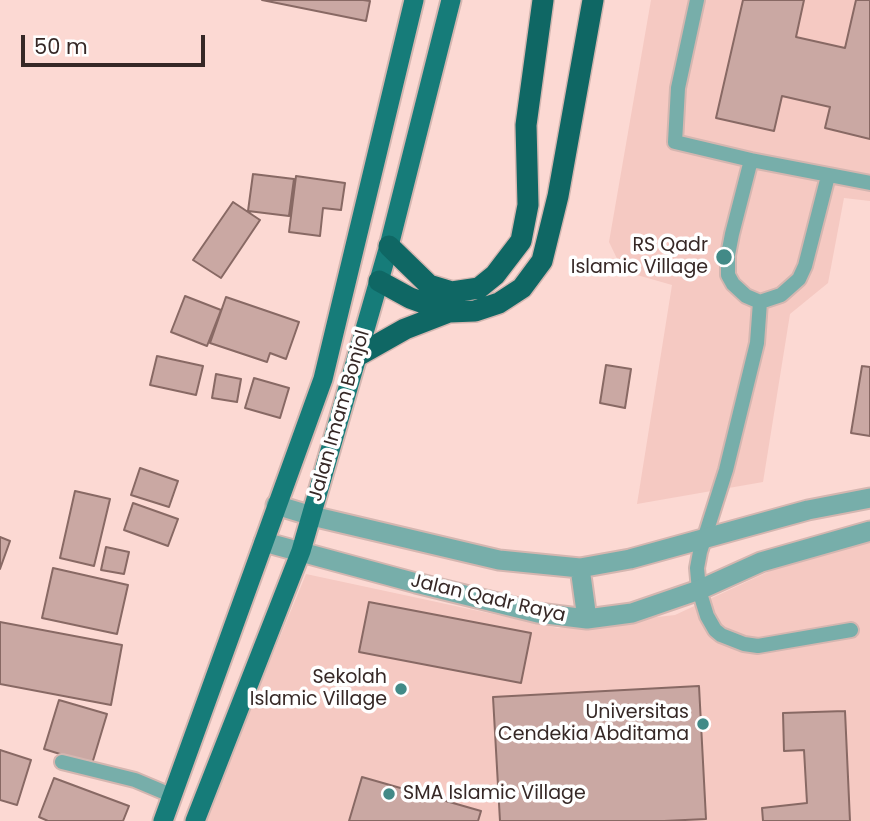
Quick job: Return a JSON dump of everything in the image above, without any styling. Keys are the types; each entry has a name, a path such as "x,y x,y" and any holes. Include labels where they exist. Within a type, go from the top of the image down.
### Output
{"highway":[{"path":"389,246 429,285 452,292 479,288 495,275 521,241 528,205 526,125 543,0"},
{"path":"359,355 405,329 449,312 475,311 499,303 522,288 542,261 558,196 593,0"},
{"path":"379,281 410,298 449,312"}],"main road":[{"name":"Jalan Imam Bonjol","path":"163,821 323,379 414,0"},
{"name":"Jalan Imam Bonjol","path":"195,821 301,551 312,516 389,246 450,0"}],"street":[{"name":"Jalan Qadr Raya","path":"276,505 499,560 580,568 630,559 808,510 870,498"},
{"name":"Jalan Qadr Raya","path":"264,541 538,613 587,620 632,613 699,590 761,562 870,531"},
{"path":"580,568 587,620"}],"lane":[{"path":"698,0 678,88 675,142 870,183"},
{"path":"751,160 732,234 728,256 729,275 733,284 746,296 760,302 781,295 799,279 806,266 828,176"},
{"path":"760,302 757,343 726,470 697,568 699,590 707,616 715,630 744,644 758,646 851,630"},
{"path":"62,762 135,780 173,796"}],"shaded area":[{"name":"RS Qadr Islamic Village","path":"651,0 870,0 870,201 844,198 828,283 790,314 763,482 637,504 672,285 623,271 609,242"},
{"path":"870,533 870,821 204,821 306,574 558,628 675,615 811,552"}],"building":[{"path":"262,0 363,0 370,1 366,21"},
{"path":"743,0 804,0 796,37 845,48 856,0 870,0 870,139 825,128 830,107 782,96 774,131 716,118"},
{"path":"253,174 294,179 289,216 248,211"},
{"path":"296,176 345,183 341,210 323,208 320,236 289,232"},
{"path":"233,202 260,220 221,278 193,260"},
{"path":"185,296 221,310 207,346 171,332"},
{"path":"226,297 299,322 286,359 270,353 267,362 210,343"},
{"path":"157,356 203,366 196,395 150,385"},
{"path":"606,365 631,369 625,408 600,403"},
{"path":"862,366 870,367 870,436 851,433"},
{"path":"216,374 241,379 237,402 212,398"},
{"path":"254,378 289,388 280,418 245,408"},
{"path":"140,468 178,481 169,507 131,495"},
{"path":"75,491 110,499 94,566 60,558"},
{"path":"133,503 178,519 168,546 124,530"},
{"path":"0,537 10,541 0,569"},
{"path":"106,547 129,552 124,574 101,570"},
{"path":"53,568 128,585 117,634 42,618"},
{"path":"369,602 531,633 521,683 359,652"},
{"path":"0,622 122,645 111,705 0,684"},
{"path":"699,686 706,819 500,821 493,697"},
{"path":"59,700 107,714 92,764 44,749"},
{"path":"845,711 850,821 763,821 762,808 807,803 804,750 784,751 783,713"},
{"path":"0,750 31,760 17,805 0,800"},
{"name":"SMA Islamic Village","path":"362,777 481,811 478,821 349,821"},
{"path":"54,778 129,806 123,821 48,821 39,817"}],"place":[{"name":"RS Qadr Islamic Village","path":"724,257"},
{"name":"Sekolah Islamic Village","path":"401,689"},
{"name":"Universitas Cendekia Abditama","path":"703,724"},
{"name":"SMA Islamic Village","path":"389,794"}]}
